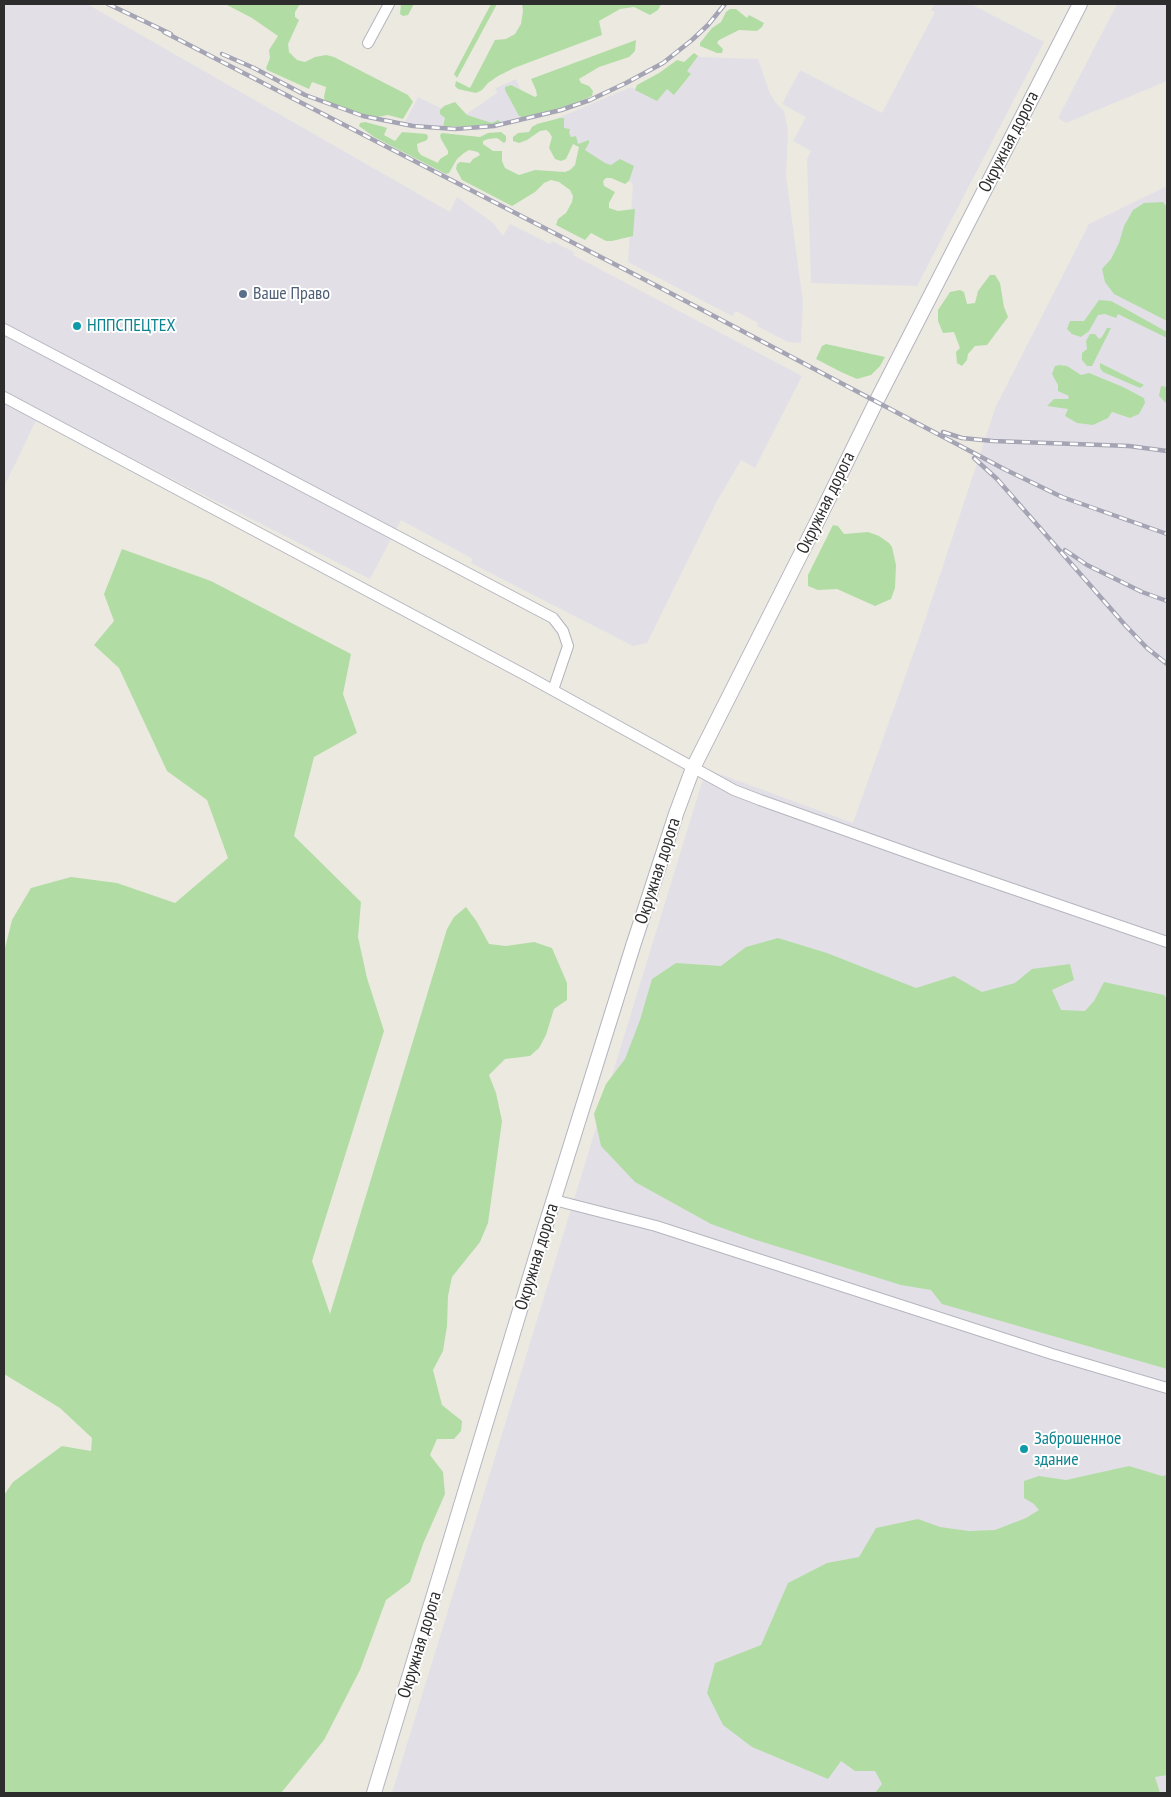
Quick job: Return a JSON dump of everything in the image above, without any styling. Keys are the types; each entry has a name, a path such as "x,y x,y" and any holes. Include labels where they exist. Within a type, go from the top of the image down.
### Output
{"main road":[{"name":"Окружная дорога","path":"374,1793 633,946 693,768 876,402 1080,4"}],"street":[{"path":"368,43 389,4"},
{"path":"4,329 553,618 563,631 568,646 553,690"},
{"path":"4,397 553,690 734,790 1167,942"},
{"path":"554,1200 656,1226 1052,1354 1167,1388"}],"shaded area":[{"path":"4,4 87,4 450,212 457,197 493,223 503,236 510,224 550,244 552,241 574,252 573,255 802,376 755,468 741,460 717,501 647,643 633,646 471,563 473,559 401,520 370,579 40,412 4,487"},
{"path":"935,4 971,4 1044,42 917,286 811,283 807,159 811,151 793,141 806,117 782,104 800,70 882,113 935,12 931,10"},
{"path":"1117,4 1167,4 1167,81 1066,123 1058,118"},
{"path":"698,55 700,57 758,59 769,91 775,102 784,111 788,131 786,176 803,302 801,343 788,342 757,326 758,323 736,311 732,316 628,262 633,184 555,131 556,119 631,87 657,100 667,88 675,94 691,75 685,71"},
{"path":"516,79 532,115 494,125 414,125 405,122 418,97 453,114 468,113 497,93 496,88"},
{"path":"1167,186 1167,1793 392,1793 706,769 853,823 921,632 996,406 1089,224"}],"green space":[{"path":"225,4 300,4 295,12 295,17 299,20 288,44 289,52 297,60 305,62 315,57 326,55 334,57 408,95 413,102 403,119 388,115 377,117 363,114 325,101 326,87 312,82 309,89 267,70 270,58 269,50 278,36 252,18"},
{"path":"401,4 414,4 408,15 403,16 400,14"},
{"path":"491,4 497,4 457,78 454,74"},
{"path":"522,4 661,4 658,10 650,15 634,7 620,9 599,21 602,35 514,68 498,76 476,93 458,89 455,86 456,81 470,88 495,40 506,39 515,34 521,24"},
{"path":"730,9 736,9 747,18 749,15 764,23 757,31 739,30 719,40 717,43 723,49 722,53 717,53 700,46 700,43 712,28 721,22 726,12"},
{"path":"636,40 635,51 629,57 599,67 579,79 581,83 589,86 593,91 592,96 561,109 524,118 519,116 505,90 505,87 511,85 535,97 537,96 536,90 531,79"},
{"path":"694,53 698,56 687,71 691,74 674,95 667,89 657,101 635,90 637,85 677,60 684,62"},
{"path":"455,102 467,115 492,123 498,120 502,123 443,127 445,118 440,114 440,110 444,106"},
{"path":"564,118 564,128 570,129 571,137 576,136 578,144 589,140 585,150 605,163 611,165 620,159 634,166 629,181 625,184 611,178 606,178 603,181 604,186 615,192 609,203 609,208 618,211 635,209 633,236 606,241 591,233 585,240 556,225 558,219 566,213 573,196 570,190 559,182 551,180 544,183 535,192 512,206 462,180 456,169 457,164 460,162 470,163 480,155 478,152 469,150 464,153 457,159 449,173 446,174 374,137 359,126 360,123 365,122 387,128 384,135 395,141 402,132 426,134 428,136 427,140 417,144 418,151 421,155 438,163 440,159 448,154 441,139 440,135 442,133 480,137 488,133 501,132 506,136 504,143 497,138 483,141 483,144 493,151 502,151 502,161 505,168 519,175 535,170 565,172 575,165 579,147 573,144 566,159 561,161 555,159 549,148 552,137 546,130 540,131 519,143 513,141 513,137 518,133 529,132 537,124"},
{"path":"1163,202 1167,207 1167,321 1114,294 1105,282 1102,269 1111,259 1119,243 1124,226 1133,210 1144,203"},
{"path":"990,275 995,275 1000,283 1004,307 1008,317 987,345 975,346 968,354 967,360 962,366 957,363 956,352 960,348 954,332 943,333 938,321 938,310 950,292 960,290 964,292 967,304 975,303 978,291"},
{"path":"1099,300 1111,301 1167,332 1167,338 1118,314 1116,318 1105,314 1098,315 1089,331 1081,337 1072,334 1067,329 1070,321 1084,321"},
{"path":"1107,328 1111,328 1092,366 1087,366 1082,360 1082,353 1087,349 1086,341 1090,334 1095,334 1099,339"},
{"path":"826,344 885,357 880,366 871,375 857,379 816,359 822,346"},
{"path":"1100,363 1144,385 1140,388 1103,372 1100,368"},
{"path":"1055,366 1067,366 1081,375 1089,373 1123,387 1144,398 1145,403 1139,414 1130,418 1112,412 1108,418 1093,425 1077,423 1065,416 1068,409 1047,406 1054,399 1068,399 1069,396 1058,391 1058,385 1052,374"},
{"path":"1161,386 1167,387 1167,404 1159,396"},
{"path":"833,525 838,526 844,534 868,532 879,536 889,543 892,547 896,565 895,588 891,599 875,606 837,589 818,590 808,586 808,575"},
{"path":"122,549 211,581 351,654 343,694 357,733 314,757 294,836 361,902 358,937 367,978 384,1031 312,1261 330,1314 447,929 454,917 466,907 489,944 506,946 534,942 552,948 567,983 567,1000 554,1009 546,1035 539,1048 530,1056 505,1059 489,1075 496,1093 502,1121 488,1223 480,1242 452,1277 448,1296 447,1326 443,1351 433,1370 442,1405 462,1421 461,1431 454,1439 437,1439 430,1455 443,1472 445,1494 423,1544 410,1582 386,1600 360,1670 324,1740 281,1793 4,1793 4,1495 13,1482 62,1446 91,1451 92,1438 60,1408 4,1374 4,952 12,920 31,888 71,877 117,883 175,903 228,858 207,800 167,771 119,668 94,645 114,621 104,594"},
{"path":"778,938 827,953 916,988 954,976 982,992 1015,983 1032,969 1070,964 1074,980 1052,990 1061,1010 1085,1011 1094,1001 1104,982 1164,995 1167,999 1167,1369 942,1304 931,1290 901,1285 711,1224 635,1182 601,1146 594,1114 606,1084 625,1059 640,1020 652,979 676,963 721,966 746,947"},
{"path":"1129,1466 1162,1476 1167,1475 1167,1775 1155,1777 1160,1793 875,1793 882,1784 875,1771 855,1771 841,1761 828,1779 752,1747 723,1725 707,1693 715,1663 761,1645 788,1583 827,1563 859,1557 876,1528 918,1519 940,1527 969,1531 995,1530 1026,1518 1039,1510 1034,1504 1024,1498 1024,1481 1039,1476 1066,1480"}],"railway":[{"path":"108,4 171,34"},
{"path":"222,54 254,68 305,95 363,116 413,126 455,129 494,126 561,110 590,100 626,83 663,63 692,40 708,25 725,4"},
{"path":"164,32 655,285 1006,470 1062,497 1167,534"},
{"path":"943,432 962,438 993,441 1129,446 1167,451"},
{"path":"974,458 997,479 1125,625 1147,648 1167,664"},
{"path":"1065,550 1087,565 1142,592 1167,601"}],"place":[{"name":"Ваше Право","path":"243,294"},
{"name":"НППСПЕЦТЕХ","path":"77,326"},
{"name":"Заброшенное здание","path":"1024,1449"}]}
